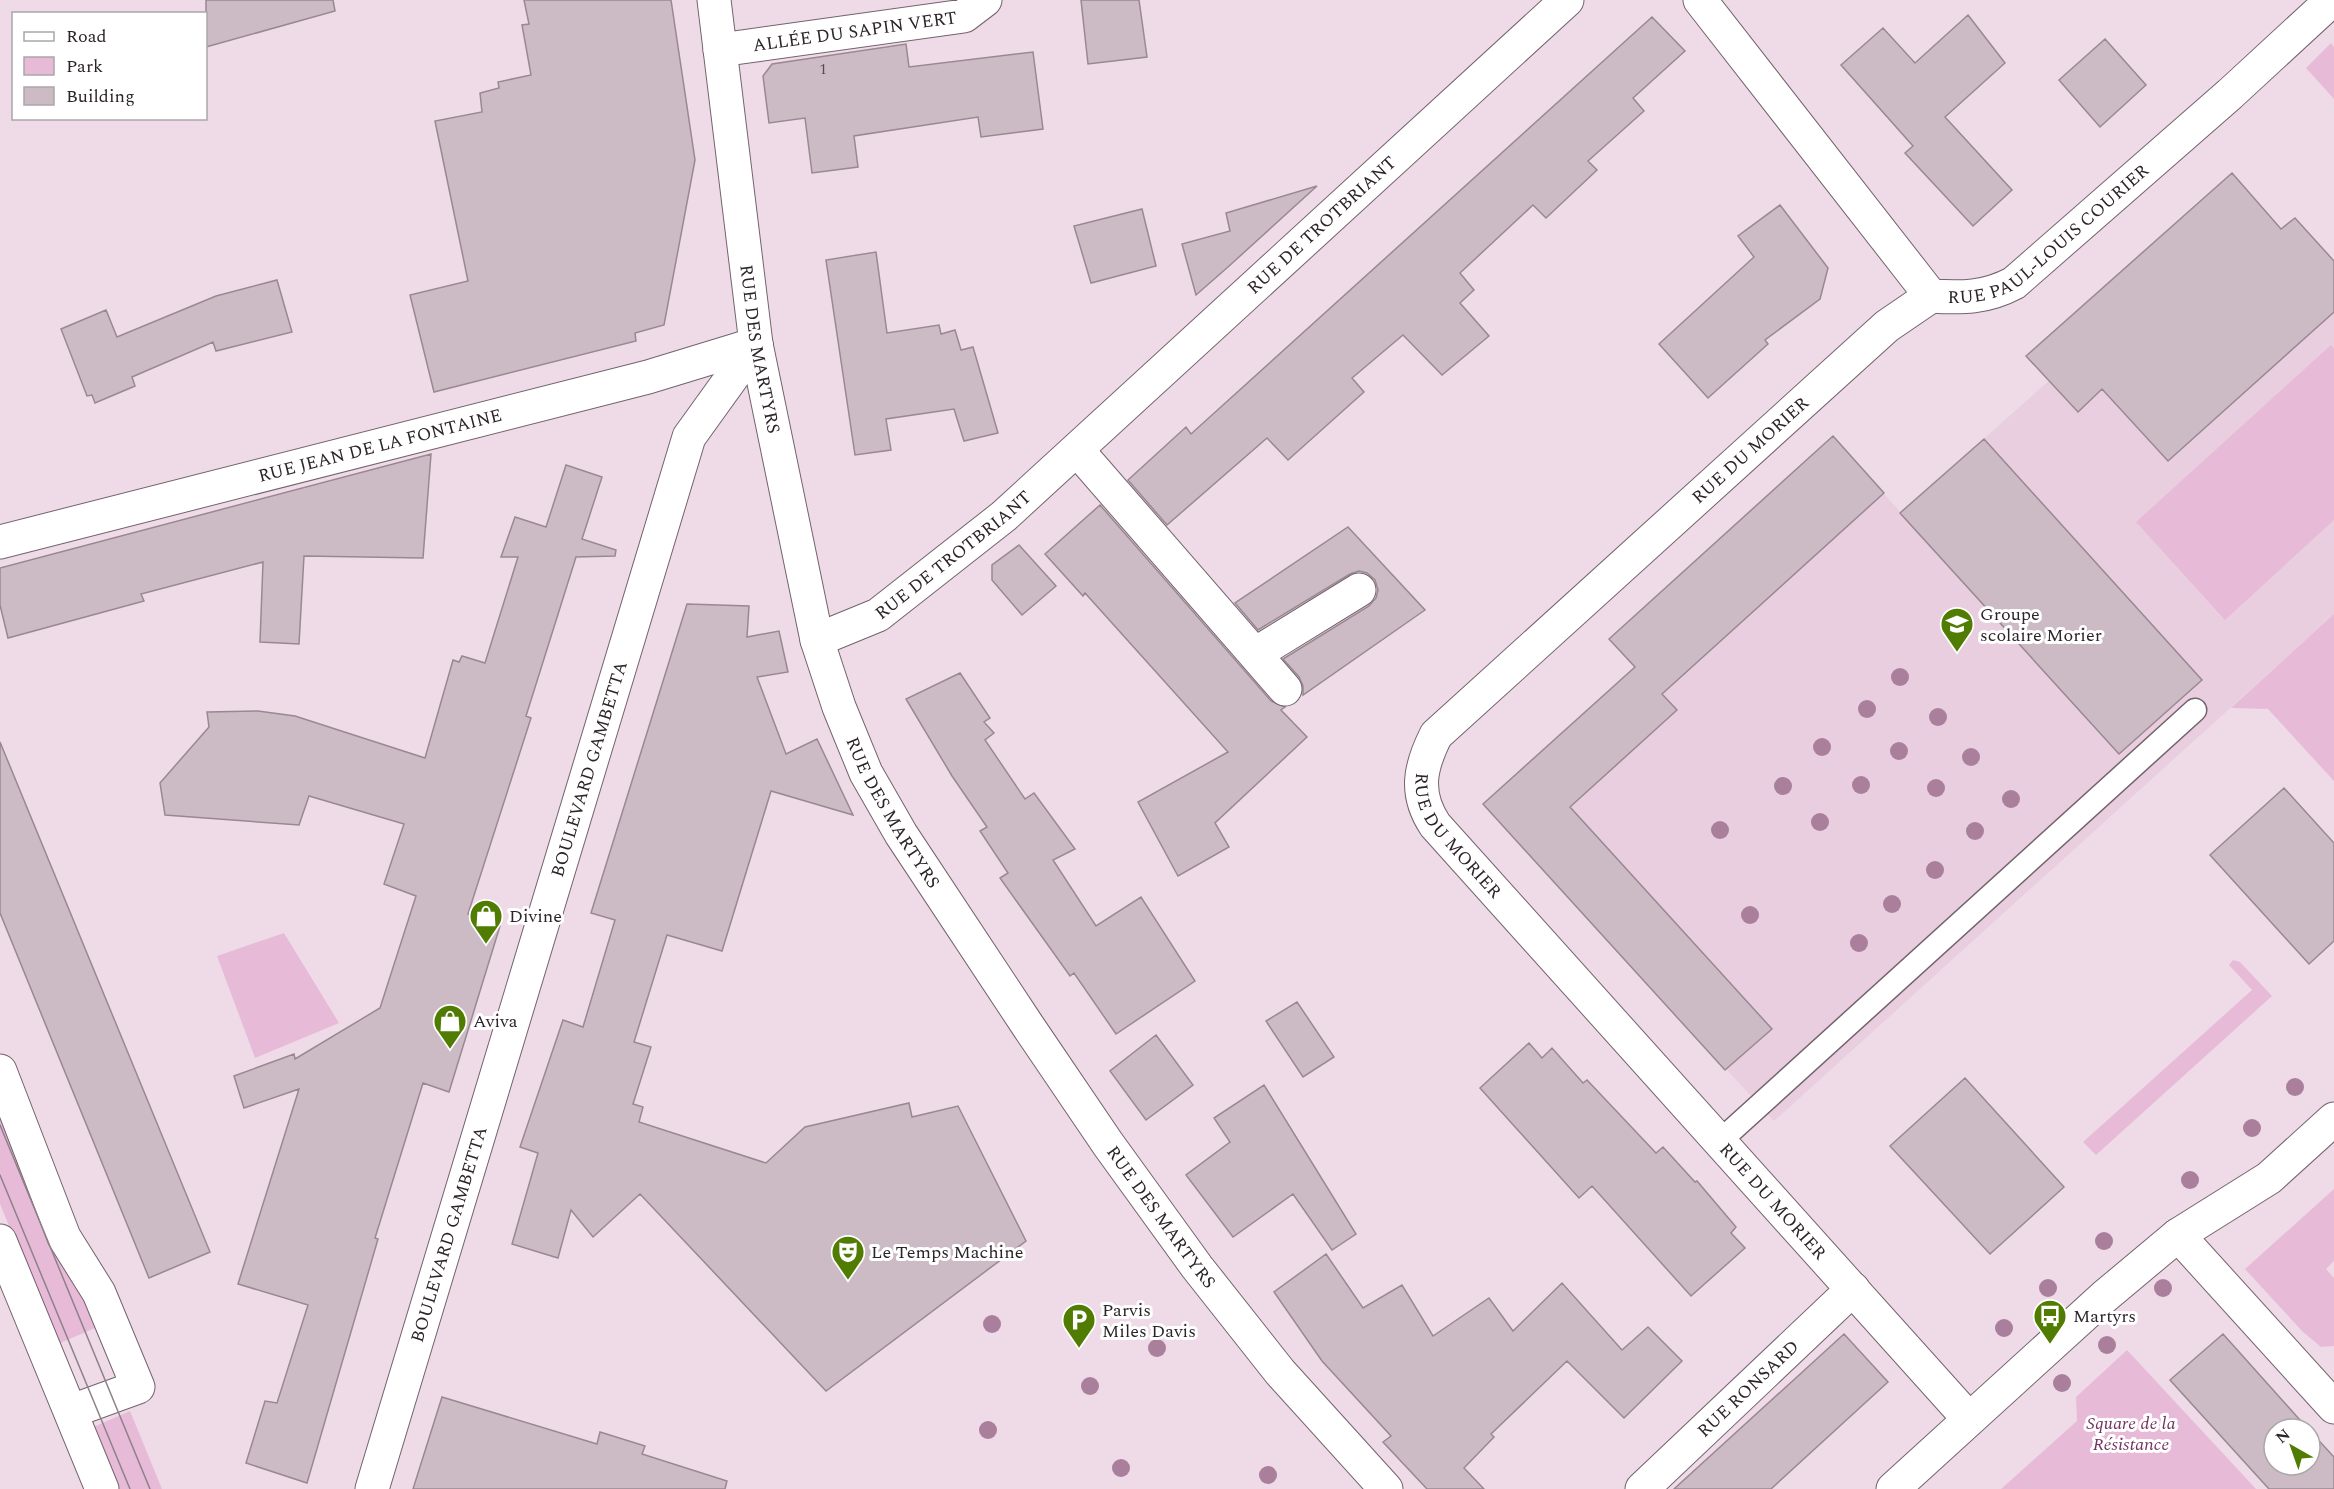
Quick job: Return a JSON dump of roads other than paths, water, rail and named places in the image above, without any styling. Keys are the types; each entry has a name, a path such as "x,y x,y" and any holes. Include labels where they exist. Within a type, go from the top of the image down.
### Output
{"street":[{"name":"RUE DES MARTYRS","path":"714,0 756,344 817,640 839,707 866,773 901,834 1108,1144 1197,1267 1372,1484"},
{"name":"ALLÉE DU SAPIN VERT","path":"720,50 964,16 985,0"},
{"name":"RUE DE TROTBRIANT","path":"817,640 878,615 1004,516 1078,452 1568,0"},
{"name":"RUE PAUL-LOUIS COURIER","path":"1700,0 1931,296 1971,298 1989,294 2014,283 2230,94 2332,0"},
{"name":"RUE DU MORIER","path":"1931,296 1887,326 1436,735 1425,756 1421,781 1424,807 1435,825 1969,1419"},
{"name":"RUE JEAN DE LA FONTAINE","path":"0,542 648,377 756,344"},
{"name":"BOULEVARD GAMBETTA","path":"372,1489 689,437 756,344"},
{"path":"1078,452 1285,689"},
{"path":"1255,654 1359,590"},
{"path":"0,1071 64,1238 99,1293 138,1387 72,1411"},
{"path":"1893,1489 2105,1296 2178,1235 2269,1178 2334,1119"},
{"path":"2178,1235 2323,1379 2334,1407"},
{"path":"0,1240 72,1411 102,1489"},
{"name":"RUE RONSARD","path":"1642,1489 1853,1289"}],"lane":[{"path":"1720,1141 2195,710"}],"tram line":[{"path":"0,1125 150,1489"},
{"path":"0,1175 130,1489"}],"place":[{"name":"Groupe scolaire Morier","path":"1957,653"},
{"name":"Divine","path":"486,945"},
{"name":"Aviva","path":"450,1050"},
{"name":"Le Temps Machine","path":"848,1281"},
{"name":"Martyrs","path":"2050,1345"},
{"name":"Parvis Miles Davis","path":"1079,1349"}],"park label":[{"name":"Square de la Résistance","path":"2131,1433"}]}
